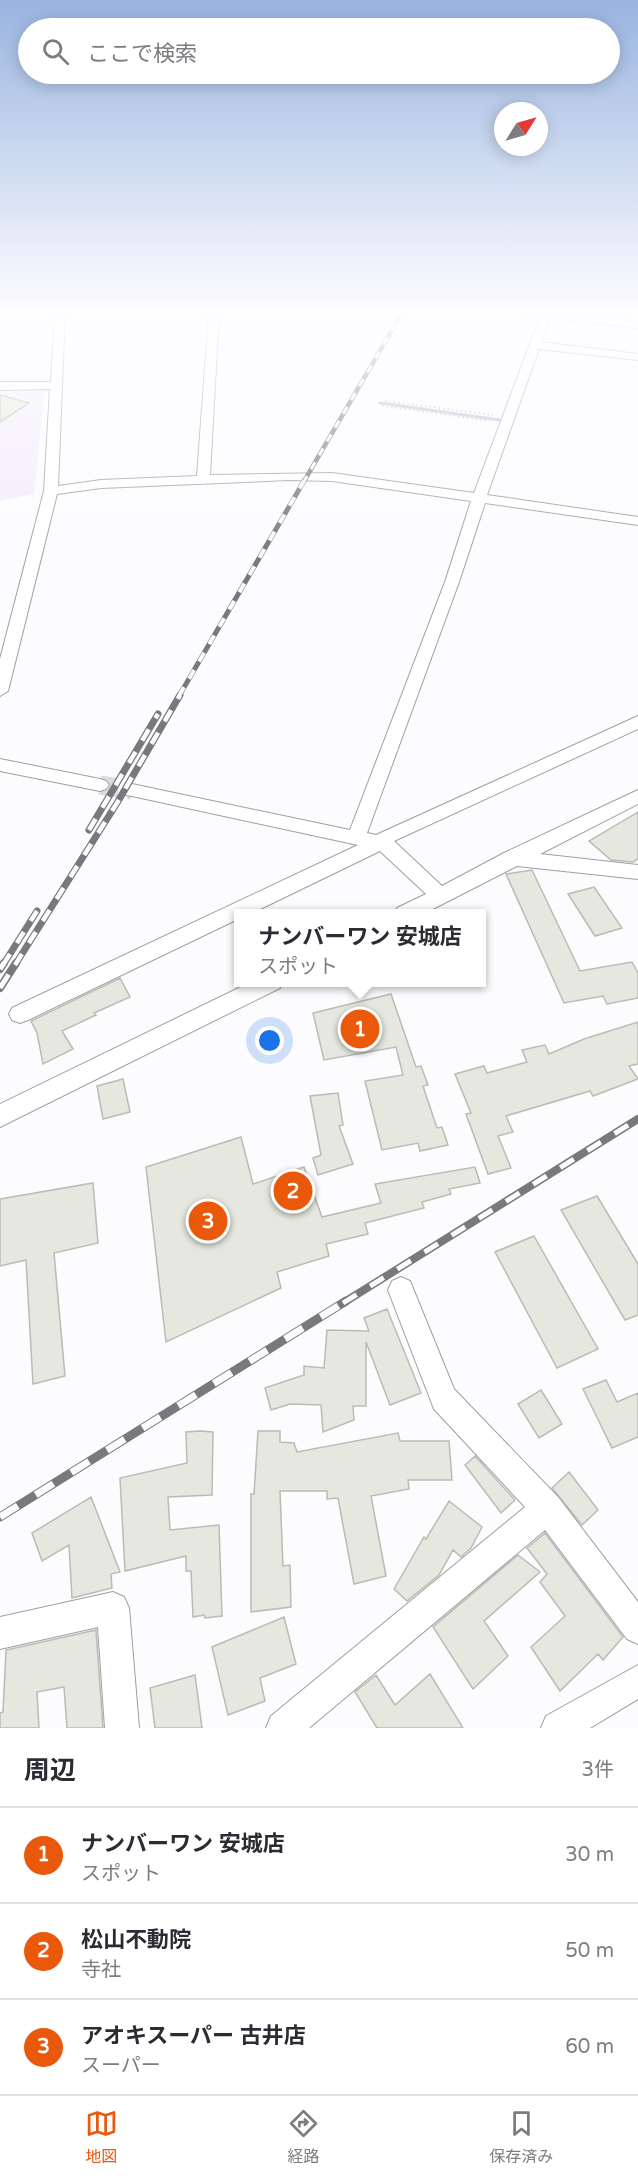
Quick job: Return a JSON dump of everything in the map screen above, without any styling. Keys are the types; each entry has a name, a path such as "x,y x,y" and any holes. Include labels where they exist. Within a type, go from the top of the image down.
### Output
{"street":[{"path":"0,690 51,491 55,394"},
{"path":"203,481 208,394"},
{"path":"357,836 452,582 479,500 518,394"},
{"path":"51,491 101,484 289,476 332,477 479,500 638,521"},
{"path":"241,909 380,843 388,836 638,722"},
{"path":"0,765 100,785"},
{"path":"132,790 357,836 380,843 392,848 439,896"},
{"path":"414,909 510,858 638,796"},
{"path":"510,858 638,872"},
{"path":"20,1014 234,912"},
{"path":"0,1116 262,987"},
{"path":"401,1290 444,1399 548,1508 638,1628"},
{"path":"283,1728 548,1508"},
{"path":"0,1633 113,1608 122,1728"},
{"path":"558,1728 638,1681"}],"path":[{"path":"386,401 509,420"},
{"path":"382,406 509,420"}],"shaded area":[{"path":"0,394 44,394 34,494 0,501"}],"building":[{"path":"0,395 29,403 0,422"},
{"path":"638,812 638,859 633,862 611,860 589,841"},
{"path":"532,870 580,971 632,962 638,973 638,998 607,1004 603,996 564,1003 506,874"},
{"path":"594,887 622,928 595,936 568,894"},
{"path":"120,978 130,997 62,1031 73,1049 43,1064 37,1033 31,1021"},
{"path":"391,994 416,1067 421,1066 428,1085 423,1086 437,1128 442,1127 448,1145 420,1151 418,1143 382,1150 365,1081 403,1075 396,1047 324,1060 313,1013"},
{"path":"638,1022 638,1064 629,1066 638,1079 593,1096 590,1091 506,1116 513,1132 498,1136 511,1168 488,1174 466,1114 471,1113 455,1074 484,1066 487,1073 527,1062 522,1050 545,1045 549,1054 584,1039"},
{"path":"123,1079 130,1112 103,1119 97,1086"},
{"path":"338,1093 343,1125 339,1126 353,1164 318,1175 313,1158 321,1155 310,1096"},
{"path":"241,1137 253,1184 304,1167 322,1217 381,1203 375,1184 475,1167 480,1183 449,1189 451,1194 422,1202 424,1208 365,1223 368,1234 326,1244 329,1256 277,1272 281,1288 166,1342 146,1167"},
{"path":"93,1183 98,1243 54,1253 65,1376 33,1384 26,1260 0,1266 0,1199"},
{"path":"597,1196 638,1264 638,1315 625,1320 561,1210"},
{"path":"534,1236 598,1349 557,1368 495,1252"},
{"path":"387,1309 421,1393 390,1405 366,1342 366,1406 353,1406 354,1420 323,1432 321,1405 290,1404 271,1410 265,1388 304,1375 304,1366 324,1368 327,1330 369,1331 364,1318"},
{"path":"606,1380 617,1402 638,1393 638,1437 612,1448 583,1389"},
{"path":"541,1390 562,1424 539,1438 518,1404"},
{"path":"258,1431 280,1431 280,1442 294,1443 297,1452 398,1433 400,1441 449,1441 452,1480 408,1480 409,1489 371,1496 386,1576 354,1584 338,1498 327,1499 327,1491 280,1491 283,1566 290,1565 291,1607 251,1612 251,1494 254,1494"},
{"path":"186,1432 213,1432 212,1495 168,1497 170,1530 219,1525 222,1616 205,1618 204,1615 193,1617 191,1571 186,1571 186,1556 125,1571 120,1478 187,1463"},
{"path":"475,1456 515,1500 501,1513 465,1465"},
{"path":"569,1472 598,1510 582,1525 552,1488"},
{"path":"91,1497 120,1572 111,1574 112,1588 72,1598 69,1545 42,1561 32,1533"},
{"path":"449,1501 482,1527 471,1548 461,1557 453,1550 439,1575 407,1601 394,1589 424,1537 426,1539"},
{"path":"545,1533 623,1637 603,1660 598,1654 560,1691 531,1647 565,1616 540,1582 547,1574 527,1548"},
{"path":"518,1555 540,1572 484,1621 508,1656 473,1689 433,1627"},
{"path":"284,1617 296,1664 260,1678 265,1701 228,1715 212,1647"},
{"path":"96,1630 103,1728 67,1728 64,1687 37,1692 39,1728 0,1728 6,1650"},
{"path":"430,1674 463,1728 377,1728 355,1692 376,1675 395,1705"},
{"path":"195,1675 202,1728 155,1728 150,1688"}],"waterway":[{"path":"380,403 500,420"}],"tunnel":[{"path":"100,785 132,790"}],"railway":[{"path":"303,483 355,394"},
{"path":"179,696 304,481"},
{"path":"15,965 117,803 180,695"},
{"path":"89,830 158,714"},
{"path":"3,965 37,911"},
{"path":"0,969 4,963"},
{"path":"0,988 16,963"},
{"path":"343,1303 638,1119"},
{"path":"0,1517 346,1301"}],"place":[{"name":"ナンバーワン 安城店","path":"360,1029"},
{"name":"松山不動院","path":"293,1191"},
{"name":"アオキスーパー 古井店","path":"208,1221"}]}
